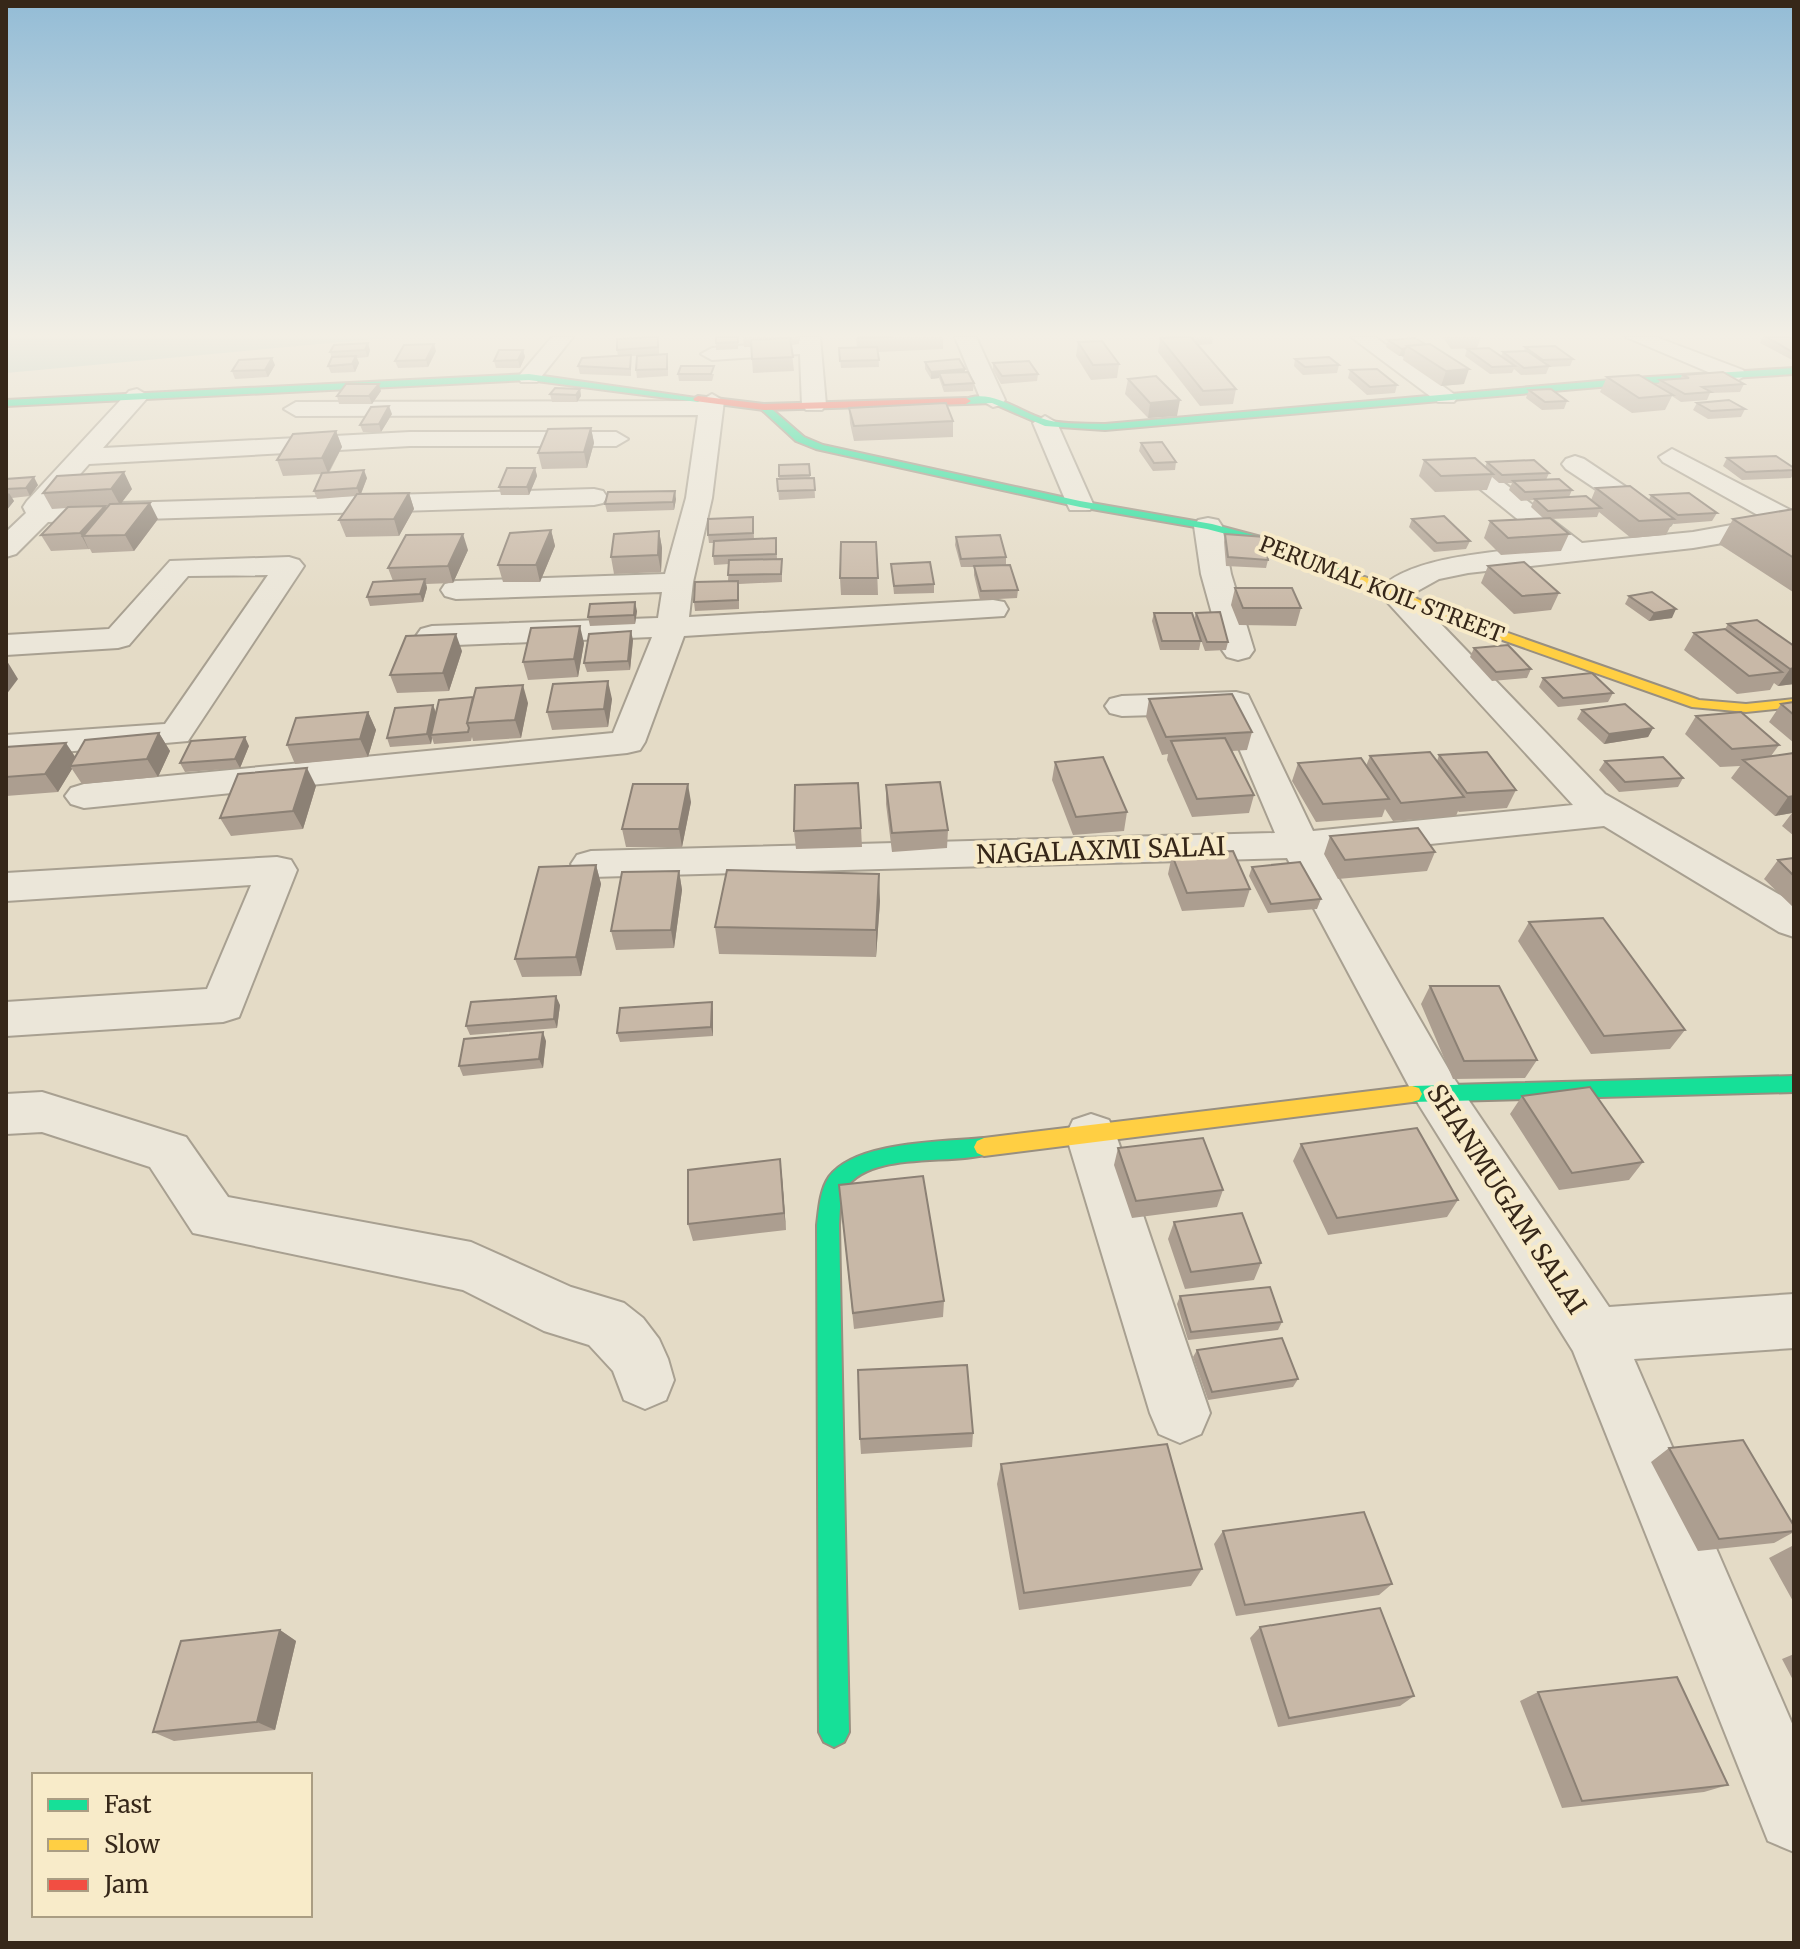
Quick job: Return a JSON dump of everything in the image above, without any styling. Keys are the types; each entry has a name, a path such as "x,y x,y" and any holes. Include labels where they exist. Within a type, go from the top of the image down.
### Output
{"street":[{"path":"40,514 37,507 110,428"},
{"path":"271,447 284,428"},
{"path":"84,796 627,742 672,627 684,498 704,428"},
{"name":"PERUMAL KOIL STREET","path":"790,428 810,444 1080,504 1208,526 1276,544 1444,615 1697,704 1725,709 1794,703"},
{"path":"1047,428 1080,504"},
{"path":"85,457 410,439 616,439"},
{"path":"1672,457 1794,522"},
{"path":"1575,464 1693,540"},
{"path":"1473,471 1577,553"},
{"path":"6,548 40,514 594,497"},
{"path":"1794,522 1693,540 1468,564 1430,572 1393,592 1592,802 1794,922"},
{"path":"1208,526 1216,574 1238,650"},
{"path":"6,645 118,638 180,567 289,566 176,734 6,746"},
{"path":"456,590 678,582"},
{"path":"432,636 672,627 993,609"},
{"name":"SHANMUGAM SALAI","path":"1122,706 1236,702 1300,845 1436,1091 1595,1335 1794,1815"},
{"name":"NAGALAXMI SALAI","path":"591,864 1300,845 1610,813"},
{"path":"6,887 277,870 223,1005 6,1019"},
{"path":"834,1732 828,1225 833,1185 849,1169 875,1160 1436,1091 1794,1084"},
{"path":"6,1114 42,1112 168,1152 212,1217 471,1267 564,1312 604,1322 623,1337 639,1359 645,1380"},
{"path":"1091,1135 1180,1413"},
{"path":"1595,1335 1794,1321"}],"building":[{"path":"591,428 584,452 538,453 548,429"},
{"path":"336,431 322,458 277,460 293,434"},
{"path":"1162,442 1176,462 1154,463 1141,443"},
{"path":"1776,456 1794,470 1746,472 1727,458"},
{"path":"1475,458 1493,474 1441,476 1424,460"},
{"path":"1534,460 1549,473 1502,475 1487,462"},
{"path":"809,464 810,475 779,476 779,465"},
{"path":"507,468 535,468 527,487 499,487"},
{"path":"364,470 357,488 314,491 322,473"},
{"path":"124,472 111,489 43,493 57,476"},
{"path":"34,477 26,488 6,489 6,479"},
{"path":"814,478 815,490 778,491 777,479"},
{"path":"1559,479 1572,490 1525,492 1513,481"},
{"path":"1630,486 1674,519 1639,521 1596,488"},
{"path":"675,491 673,502 605,504 608,492"},
{"path":"409,493 394,519 339,520 357,494"},
{"path":"1689,493 1717,513 1678,515 1651,495"},
{"path":"1586,496 1601,508 1548,511 1535,499"},
{"path":"150,503 125,535 83,536 110,504"},
{"path":"105,506 80,533 41,535 68,507"},
{"path":"1794,509 1794,558 1733,519"},
{"path":"1444,516 1470,541 1437,543 1412,519"},
{"path":"753,517 753,533 708,535 708,519"},
{"path":"1550,518 1569,534 1508,538 1490,521"},
{"path":"551,530 536,565 498,565 510,533"},
{"path":"659,531 658,555 611,557 614,534"},
{"path":"463,534 448,566 388,568 406,535"},
{"path":"1225,534 1265,537 1268,560 1228,557"},
{"path":"1000,535 1006,557 961,559 956,537"},
{"path":"776,538 776,554 713,556 714,541"},
{"path":"841,542 876,542 878,578 840,578"},
{"path":"782,559 781,574 728,575 729,560"},
{"path":"930,562 934,584 894,586 891,564"},
{"path":"1524,562 1559,593 1522,596 1488,566"},
{"path":"1010,565 1018,590 981,591 974,566"},
{"path":"425,579 420,594 367,597 373,582"},
{"path":"738,581 738,600 694,602 695,582"},
{"path":"1235,588 1292,588 1301,608 1243,608"},
{"path":"1652,592 1676,609 1654,613 1629,596"},
{"path":"635,602 634,615 588,617 590,604"},
{"path":"1220,612 1228,642 1207,642 1196,613"},
{"path":"1154,613 1192,613 1201,641 1162,641"},
{"path":"1757,620 1794,646 1794,668 1790,669 1728,624"},
{"path":"580,626 574,659 523,662 531,628"},
{"path":"1725,629 1782,672 1749,676 1694,633"},
{"path":"631,631 628,661 584,663 589,634"},
{"path":"456,634 443,673 390,675 406,636"},
{"path":"1508,645 1531,669 1496,672 1474,648"},
{"path":"1592,673 1613,693 1563,698 1543,678"},
{"path":"608,681 604,709 547,712 553,684"},
{"path":"523,685 515,720 467,723 476,688"},
{"path":"1232,694 1252,732 1166,737 1149,699"},
{"path":"473,697 468,732 431,735 439,700"},
{"path":"1794,702 1794,715 1781,704"},
{"path":"1625,704 1653,728 1609,734 1582,710"},
{"path":"433,705 427,734 387,738 395,708"},
{"path":"368,712 360,739 287,745 296,718"},
{"path":"1741,712 1779,745 1732,749 1696,716"},
{"path":"159,733 147,759 70,766 85,740"},
{"path":"245,737 235,759 180,763 191,741"},
{"path":"1225,738 1254,795 1197,799 1171,741"},
{"path":"66,743 45,774 6,777 6,747"},
{"path":"1430,752 1464,797 1401,803 1370,756"},
{"path":"1487,752 1516,790 1467,793 1439,755"},
{"path":"1794,753 1794,796 1788,797 1743,760"},
{"path":"1103,757 1127,812 1076,817 1055,762"},
{"path":"1663,757 1683,778 1625,782 1605,761"},
{"path":"1361,758 1389,799 1323,804 1298,763"},
{"path":"307,768 293,811 220,818 238,774"},
{"path":"940,782 948,830 892,833 886,785"},
{"path":"858,783 861,828 794,831 795,785"},
{"path":"633,784 688,784 679,829 622,829"},
{"path":"1418,828 1435,852 1345,860 1330,836"},
{"path":"1233,851 1250,889 1187,893 1172,855"},
{"path":"1794,858 1794,876 1778,860"},
{"path":"1300,862 1321,899 1271,904 1252,867"},
{"path":"596,865 576,957 515,959 539,867"},
{"path":"727,870 879,874 876,930 715,927"},
{"path":"679,871 671,930 611,931 622,872"},
{"path":"1603,918 1685,1030 1604,1036 1529,922"},
{"path":"1430,986 1499,986 1537,1060 1464,1061"},
{"path":"556,996 554,1019 466,1026 471,1002"},
{"path":"712,1002 711,1027 617,1033 620,1008"},
{"path":"543,1032 539,1059 459,1066 464,1039"},
{"path":"1590,1087 1643,1162 1572,1173 1522,1096"},
{"path":"1417,1128 1458,1200 1337,1218 1301,1144"},
{"path":"1203,1138 1223,1190 1136,1201 1118,1148"},
{"path":"780,1159 784,1213 688,1224 688,1170"},
{"path":"923,1176 944,1301 853,1313 839,1185"},
{"path":"1242,1213 1261,1263 1191,1272 1174,1222"},
{"path":"1270,1287 1282,1322 1191,1332 1180,1296"},
{"path":"1282,1338 1298,1379 1212,1392 1197,1350"},
{"path":"967,1365 973,1433 860,1439 858,1370"},
{"path":"1743,1440 1794,1526 1794,1531 1719,1539 1669,1448"},
{"path":"1167,1444 1202,1569 1024,1593 1001,1464"},
{"path":"1364,1512 1392,1584 1245,1605 1223,1531"},
{"path":"1380,1608 1414,1696 1289,1718 1260,1627"},
{"path":"280,1630 257,1722 153,1732 181,1641"},
{"path":"1677,1677 1728,1785 1582,1801 1538,1692"}],"traffic: fast":[{"path":"788,428 800,439 820,447 1080,504 1208,526 1276,544 1361,580"},
{"path":"1412,1094 1794,1084"},
{"path":"834,1732 828,1225 833,1193 837,1183 848,1172 863,1164 905,1154 984,1147"}],"traffic: slow":[{"path":"1361,580 1444,615 1697,704 1746,708 1794,703"},
{"path":"984,1147 1412,1094"}]}
